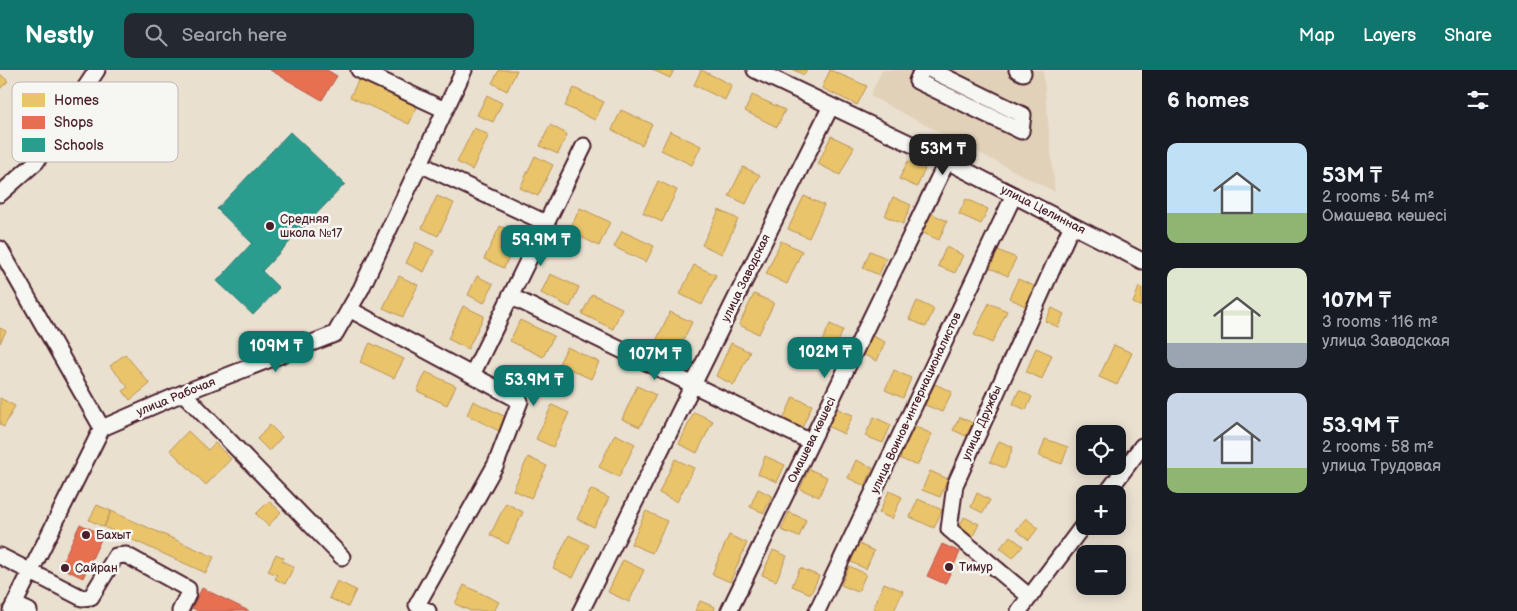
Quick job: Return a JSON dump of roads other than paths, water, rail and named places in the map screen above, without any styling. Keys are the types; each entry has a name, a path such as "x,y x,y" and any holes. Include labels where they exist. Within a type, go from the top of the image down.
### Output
{"street":[{"path":"89,82 97,70"},
{"path":"359,70 445,110"},
{"name":"улица Рабочая","path":"102,428 183,393 335,334 361,289 464,70"},
{"name":"улица Целинная","path":"755,70 947,161 1142,261"},
{"path":"922,70 917,81 1021,131 1022,114 931,70"},
{"path":"952,98 958,83"},
{"path":"984,113 990,99"},
{"name":"улица Заводская","path":"581,611 830,106"},
{"path":"472,374 584,146"},
{"name":"Омашева көшесі","path":"730,611 947,161"},
{"path":"0,194 36,162"},
{"path":"420,164 546,223"},
{"name":"улица Воинов-интернационалистов","path":"817,611 1014,196"},
{"name":"улица Дружбы","path":"1030,597 949,529 955,485 1072,225"},
{"path":"0,249 5,268 102,428 9,608 29,611"},
{"path":"510,296 693,383 811,442"},
{"path":"350,309 520,401 496,464 417,605 428,611"},
{"path":"183,393 342,557"},
{"path":"1113,485 1142,446"},
{"path":"1020,611 1076,535"},
{"path":"0,556 82,598 91,598 116,556 126,555 188,589 188,594 180,611"}],"place":[{"name":"Средняя школа №17","path":"270,226"},
{"name":"Бахыт","path":"86,535"},
{"name":"Тимур","path":"949,567"},
{"name":"Сайран","path":"65,568"}]}
